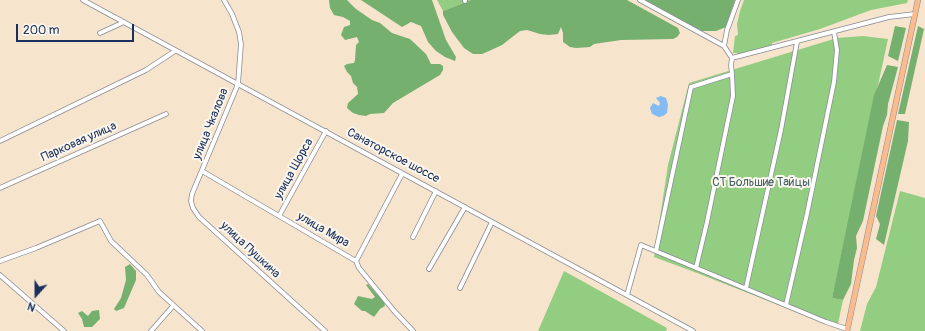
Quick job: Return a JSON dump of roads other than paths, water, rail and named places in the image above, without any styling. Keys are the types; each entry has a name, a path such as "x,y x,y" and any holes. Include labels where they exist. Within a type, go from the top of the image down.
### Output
{"main road":[{"path":"847,330 918,0"}],"street":[{"name":"Санаторское шоссе","path":"83,0 627,295 684,329 693,331"},
{"name":"улица Чкалова","path":"202,170 238,84 241,44 232,14 224,0"},
{"path":"640,0 724,46 732,58 731,66 733,96 696,268"},
{"path":"724,46 727,30 738,0"},
{"path":"732,58 889,17 915,14"},
{"path":"100,34 124,22"},
{"path":"786,305 807,214 834,82 837,50 834,32"},
{"path":"746,288 781,130 797,42"},
{"path":"0,141 146,70 175,51"},
{"path":"656,251 691,87 732,74"},
{"name":"Парковая улица","path":"0,188 166,114"},
{"name":"улица Щорса","path":"279,216 326,131"},
{"name":"улица Мира","path":"202,170 356,261 359,268 395,312 413,331"},
{"name":"улица Пушкина","path":"202,170 192,194 191,201 193,208 199,217 325,331"},
{"path":"356,261 402,174"},
{"path":"413,237 436,191"},
{"path":"429,269 465,207"},
{"path":"0,262 100,221 111,241 147,275 159,292 173,306 202,331"},
{"path":"460,288 492,222"},
{"path":"627,295 641,245 847,330"},
{"path":"0,275 64,331"},
{"path":"151,331 173,306"}],"water":[{"path":"661,96 666,98 668,105 667,113 659,117 652,114 650,108 653,103 659,106 660,103 656,98"}],"park label":[{"name":"СТ Большие Тайцы","path":"761,183"}]}
